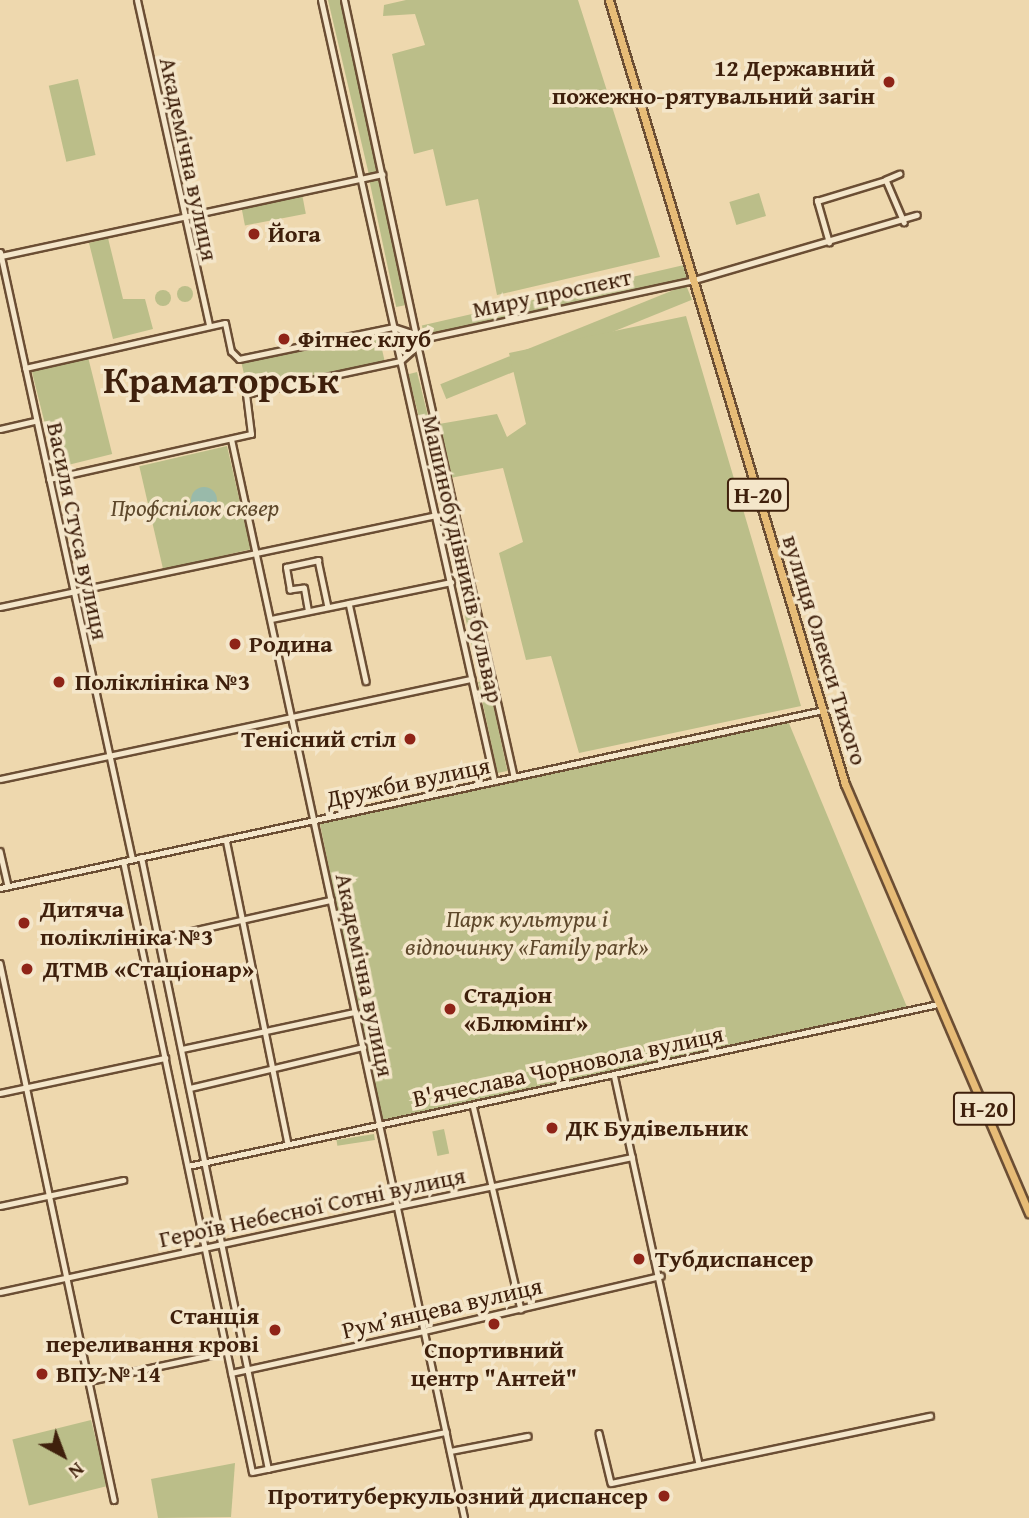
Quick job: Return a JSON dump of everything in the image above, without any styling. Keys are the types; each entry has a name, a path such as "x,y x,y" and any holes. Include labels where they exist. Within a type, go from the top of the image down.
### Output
{"main road":[{"name":"вулиця Олекси Тихого","path":"609,0 857,817 1029,1213"}],"street":[{"name":"Академічна вулиця","path":"137,0 209,325"},
{"name":"Машинобудівників бульвар","path":"321,0 494,781"},
{"name":"Машинобудівників бульвар","path":"344,0 415,340 514,777"},
{"path":"1,254 382,174"},
{"path":"829,243 817,201 900,174"},
{"path":"886,180 904,222"},
{"path":"694,280 904,222 917,215"},
{"name":"Василя Стуса вулиця","path":"1,254 132,859"},
{"name":"Миру проспект","path":"232,439 251,433 246,394 400,361 415,340 694,280"},
{"path":"25,368 175,331 225,323 231,351 239,359 393,327 415,340"},
{"path":"401,333 415,340 405,352 397,344 401,333"},
{"path":"0,429 36,421"},
{"name":"Академічна вулиця","path":"232,439 464,1518"},
{"path":"49,479 232,439"},
{"path":"0,607 436,515"},
{"path":"308,611 304,589 290,590 286,567 318,560 328,607"},
{"path":"271,619 451,582"},
{"path":"349,603 366,681"},
{"path":"0,779 473,679"},
{"name":"Дружби вулиця","path":"0,888 823,709"},
{"path":"226,839 288,1144"},
{"path":"0,851 8,886"},
{"path":"141,857 268,1469"},
{"path":"123,861 252,1472 446,1432"},
{"path":"165,937 332,900"},
{"path":"0,963 114,1500"},
{"name":"В'ячеслава Чорновола вулиця","path":"188,1166 939,1004"},
{"path":"182,1049 355,1012"},
{"path":"190,1088 363,1047"},
{"path":"0,1093 165,1058"},
{"path":"614,1074 661,1276 699,1464"},
{"path":"472,1104 521,1309"},
{"name":"Героїв Небесної Сотні вулиця","path":"0,1292 632,1157"},
{"path":"0,1206 123,1180"},
{"name":"Рум’янцева вулиця","path":"231,1373 661,1276"},
{"path":"89,1381 226,1352"},
{"path":"599,1433 611,1483 930,1416"},
{"path":"450,1451 528,1436"}],"green space":[{"path":"328,0 340,0 378,172 369,175"},
{"path":"406,0 578,0 660,257 497,295 478,199 446,206 433,149 414,154 392,54 425,45 415,14 383,16 384,5"},
{"path":"78,79 96,155 66,162 49,86"},
{"path":"378,178 405,305 396,307 369,180"},
{"path":"759,193 766,216 736,225 729,202"},
{"path":"302,194 306,214 245,225 241,206"},
{"path":"108,238 123,299 145,299 153,329 113,339 89,243"},
{"path":"684,265 687,278 425,338 422,326"},
{"path":"686,285 692,300 446,399 440,384"},
{"path":"182,286 188,286 193,294 191,300 182,302 177,297 177,291"},
{"path":"163,290 169,292 169,304 163,306 157,304 155,298 157,292"},
{"path":"686,316 801,706 579,753 551,656 526,660 499,553 523,542 503,468 450,478 439,424 497,414 507,437 526,424 509,353"},
{"path":"378,332 385,362 249,394 242,363"},
{"path":"88,357 112,454 56,468 32,371"},
{"path":"417,372 451,508 442,510 408,374"},
{"name":"Профспілок сквер","path":"227,446 251,549 163,570 139,466"},
{"path":"451,516 485,673 478,674 443,518"},
{"path":"488,680 507,771 498,773 478,682"},
{"name":"Парк культури і відпочинку «Family park»","path":"788,721 907,1007 384,1120 380,1117 320,824"},
{"path":"444,1129 449,1153 437,1156 432,1131"},
{"path":"374,1134 375,1140 337,1146 336,1140"},
{"path":"91,1420 107,1486 29,1506 12,1440"},
{"path":"235,1463 231,1517 158,1518 151,1479"}],"shaded area":[{"path":"202,376 208,379 211,385 208,391 202,394 196,391 193,385 196,379"},
{"path":"204,487 213,491 217,500 213,509 204,513 195,509 191,500 195,491"}],"place":[{"name":"12 Державний пожежно-рятувальний загін","path":"889,82"},
{"name":"Йога","path":"254,234"},
{"name":"Фітнес клуб","path":"284,339"},
{"name":"Родина","path":"235,644"},
{"name":"Поліклініка №3","path":"59,682"},
{"name":"Тенісний стіл","path":"410,739"},
{"name":"Дитяча поліклініка №3","path":"24,923"},
{"name":"ДТМВ «Стаціонар»","path":"27,969"},
{"name":"Стадіон «Блюмінґ»","path":"450,1009"},
{"name":"ДК Будівельник","path":"552,1128"},
{"name":"Тубдиспансер","path":"639,1259"},
{"name":"Спортивний центр \"Антей\"","path":"494,1324"},
{"name":"Станція переливання крові","path":"275,1330"},
{"name":"ВПУ № 14","path":"42,1374"},
{"name":"Протитуберкульозний диспансер","path":"664,1496"}],"district":[{"name":"Краматорськ","path":"221,380"}]}
